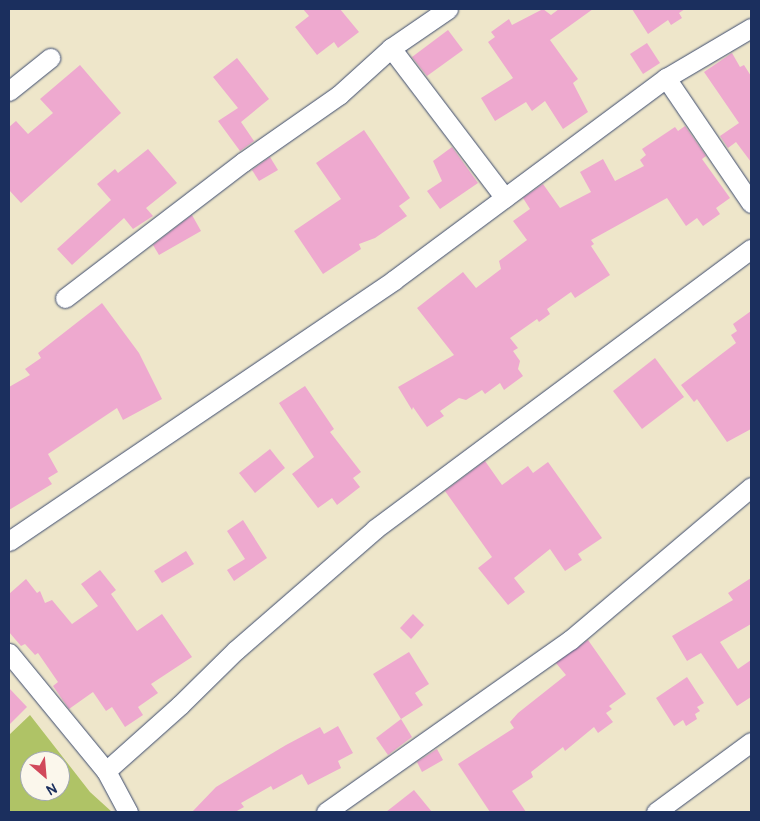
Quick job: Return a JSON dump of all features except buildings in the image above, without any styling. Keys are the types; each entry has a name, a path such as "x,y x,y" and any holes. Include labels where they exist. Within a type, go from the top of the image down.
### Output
{"street":[{"path":"65,298 243,162 339,95 391,48 448,9"},
{"path":"9,541 394,280 666,78 751,28"},
{"path":"391,48 505,198"},
{"path":"9,91 50,58"},
{"path":"666,78 751,203"},
{"path":"106,771 180,705 236,650 374,529 751,249"},
{"path":"326,812 570,640 751,487"},
{"path":"9,653 106,771 128,812"},
{"path":"656,812 751,742"}],"green space":[{"path":"30,715 58,751 20,751 20,801 70,801 70,766 90,792 112,812 9,812 9,735"}]}
